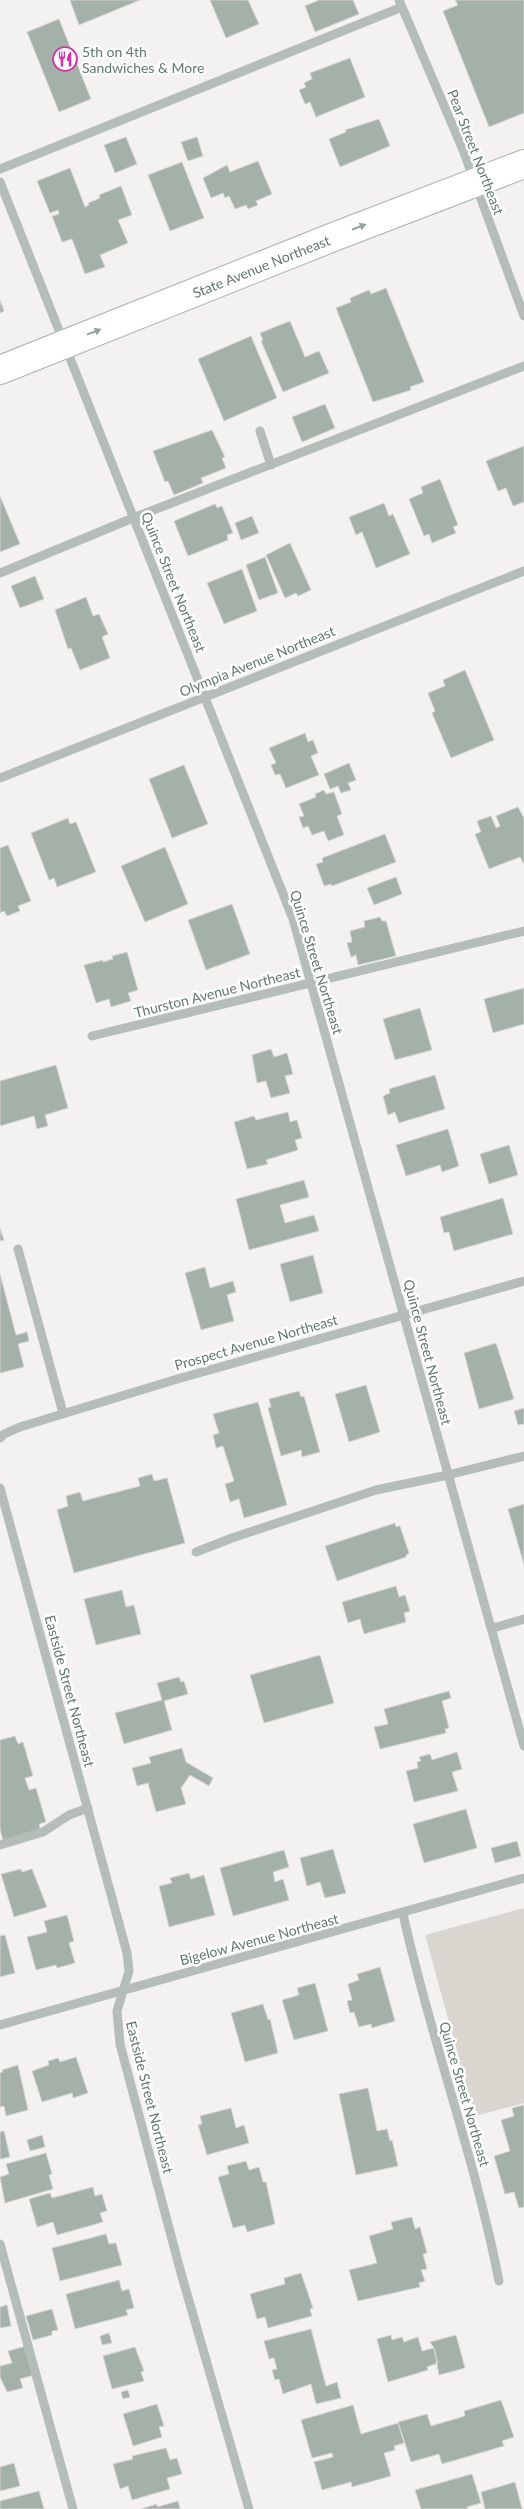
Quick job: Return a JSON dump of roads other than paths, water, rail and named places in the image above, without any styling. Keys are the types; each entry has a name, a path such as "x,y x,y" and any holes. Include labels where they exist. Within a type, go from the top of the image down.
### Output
{"main road":[{"name":"State Avenue Northeast","path":"0,370 524,164"}],"street":[{"path":"0,169 400,4"},
{"name":"Pear Street Northeast","path":"400,4 463,150 524,316"},
{"name":"Quince Street Northeast","path":"0,182 292,918 448,1476 493,1628 524,1746"},
{"path":"0,573 133,518 524,366"},
{"path":"260,431 272,465"},
{"name":"Olympia Avenue Northeast","path":"0,778 524,571"},
{"name":"Thurston Avenue Northeast","path":"92,1036 524,930"},
{"path":"18,1249 63,1414"},
{"name":"Prospect Avenue Northeast","path":"0,1438 4,1434 20,1427 63,1414 404,1314 524,1281"},
{"path":"196,1552 232,1538 376,1490 448,1476 524,1456"},
{"name":"Eastside Street Northeast","path":"0,1488 128,1953 129,1970 125,1990 117,2011 120,2044 181,2272 249,2509"},
{"path":"493,1628 524,1619"},
{"path":"0,1845 43,1832 69,1815 88,1808"},
{"name":"Bigelow Avenue Northeast","path":"0,2025 403,1914 524,1878"},
{"name":"Quince Street Northeast","path":"403,1914 415,1969 489,2229 499,2281"},
{"path":"0,2244 73,2509"}],"place":[{"name":"5th on 4th Sandwiches & More","path":"65,59"}]}
